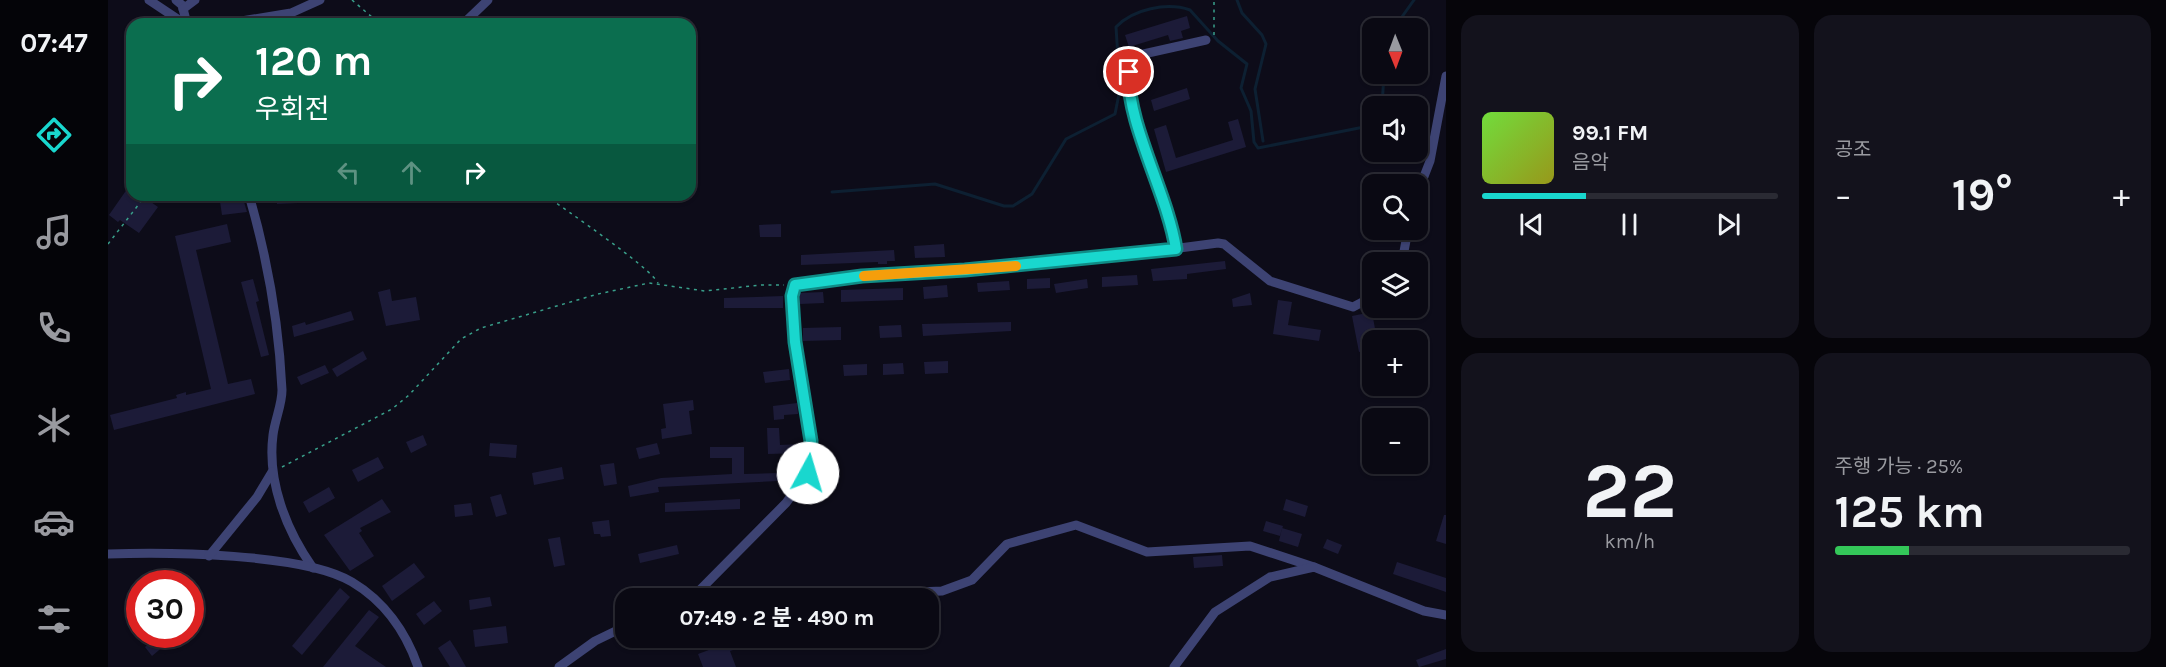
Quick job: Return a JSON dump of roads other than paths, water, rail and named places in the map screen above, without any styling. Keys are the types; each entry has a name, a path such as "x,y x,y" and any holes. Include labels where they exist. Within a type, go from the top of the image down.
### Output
{"street":[{"path":"149,0 177,18"},
{"path":"176,0 183,9 185,18"},
{"path":"183,9 195,0"},
{"path":"260,18 291,13 320,0"},
{"path":"469,18 488,0"},
{"path":"1176,249 1165,203 1136,117 1129,72 1139,55 1206,40"},
{"path":"1425,174 1430,161 1446,76"},
{"path":"250,201 272,300 282,392 273,435 272,472 292,531 313,568"},
{"path":"702,588 786,503 808,473 811,441 805,399 800,385 793,289 799,283 851,277 976,270 1224,244 1270,280 1353,307 1362,302"},
{"path":"209,556 246,512 272,472"},
{"path":"939,591 972,580 1007,544 1076,525 1147,552 1250,546 1314,567 1392,599 1446,615"},
{"path":"108,554 245,558 313,568 351,581 374,599 400,627 418,667"},
{"path":"1174,667 1215,612 1270,577 1314,567"},
{"path":"559,667 595,641 615,631"}],"waterway":[{"path":"1237,0 1242,13 1262,35 1266,44 1255,89 1263,141"},
{"path":"1401,18 1414,0"},
{"path":"832,192 935,184 1004,206 1013,206 1032,194 1066,139 1115,114 1120,89 1116,27 1132,16 1161,7 1190,10 1218,41 1247,64 1241,88 1251,111 1254,142 1258,148 1362,127"},
{"path":"1383,84 1383,96"}]}
